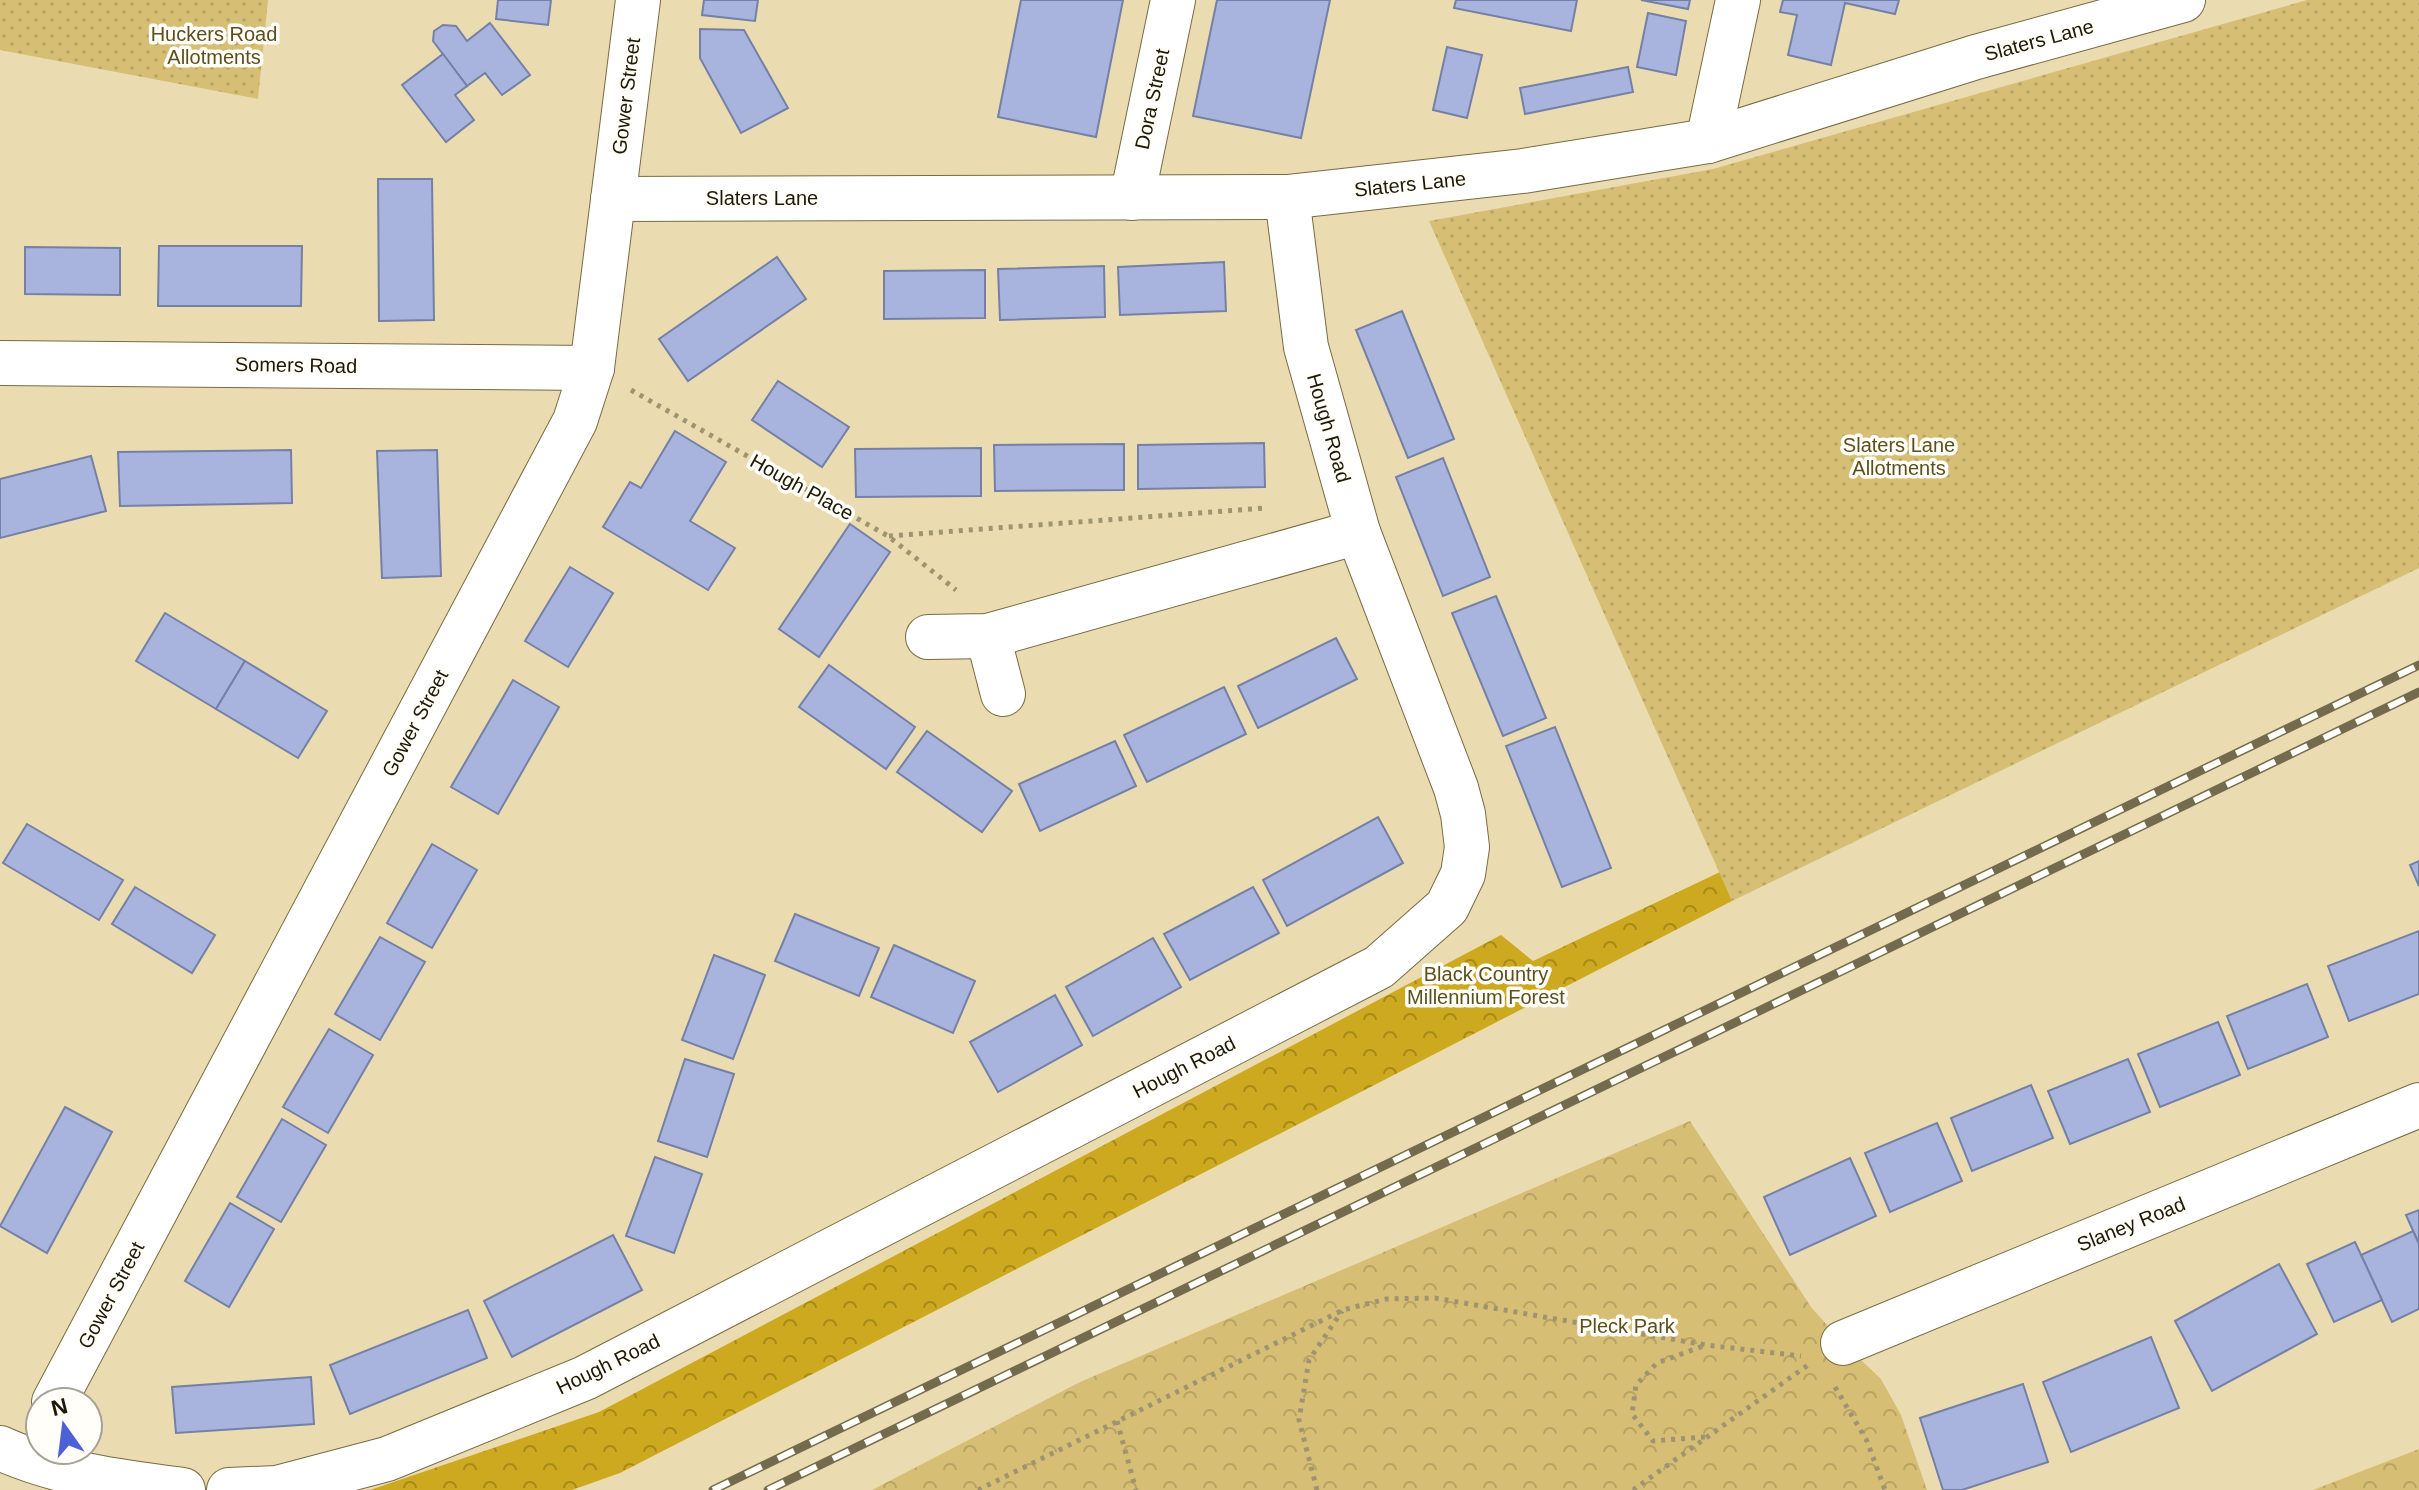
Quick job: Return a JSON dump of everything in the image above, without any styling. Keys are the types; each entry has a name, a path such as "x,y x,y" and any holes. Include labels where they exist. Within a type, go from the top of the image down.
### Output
{"street":[{"name":"Gower Street","path":"62,1386 575,421 592,368 638,0"},
{"name":"Dora Street","path":"1132,198 1173,0"},
{"path":"1708,141 1738,0"},
{"name":"Slaters Lane","path":"613,199 1287,197 1523,171 1708,141 1976,57 2183,0"},
{"name":"Hough Road","path":"229,1490 277,1488 387,1459 585,1378 1379,967 1447,907 1463,874 1467,847 1463,814 1456,788 1358,532 1306,347 1287,197"},
{"name":"Somers Road","path":"0,363 592,368"},
{"path":"928,637 988,636 1358,532"},
{"path":"988,636 1003,694"},
{"name":"Slaney Road","path":"1830,1350 2419,1105"},
{"path":"21,1445 112,1481 183,1490"}],"path":[{"name":"Hough Place","path":"592,368 888,536 962,595 988,636"},
{"path":"888,536 1270,508"},
{"path":"978,1490 1343,1310 1386,1299 1435,1298 1706,1345 1830,1350"},
{"path":"1317,1490 1299,1420 1309,1360 1343,1310"},
{"path":"1706,1345 1657,1363 1636,1385 1632,1414 1653,1441 1706,1437"},
{"path":"1633,1490 1830,1350"},
{"path":"1830,1350 1885,1490"},
{"path":"1117,1421 1136,1490"}],"green space":[{"name":"Huckers Road Allotments","path":"0,0 268,0 258,99 0,50"},
{"name":"Slaters Lane Allotments","path":"2307,0 2419,0 2419,568 1732,901 1429,221 1713,169"},
{"name":"Black Country Millennium Forest","path":"1720,872 1732,901 620,1473 572,1490 370,1490 599,1412 1501,935 1533,961"},
{"name":"Pleck Park","path":"1690,1121 1811,1307 1881,1379 1901,1415 1927,1490 872,1490 1080,1382"},
{"path":"2419,1449 2419,1490 2313,1490"}],"building":[{"path":"498,0 551,0 548,25 496,19"},
{"path":"704,0 758,0 755,21 702,15"},
{"path":"1021,0 1123,0 1096,137 998,117"},
{"path":"1217,0 1330,0 1301,138 1193,116"},
{"path":"1456,0 1577,0 1571,31 1454,8"},
{"path":"1641,0 1690,0 1688,9"},
{"path":"1783,0 1899,0 1895,14 1845,3 1831,65 1788,55 1797,15 1780,12"},
{"path":"1648,13 1686,21 1676,75 1637,67"},
{"path":"490,23 530,75 502,95 485,73 467,86 433,41 434,31 443,25 456,26 467,41"},
{"path":"700,29 744,30 788,108 741,133 700,58"},
{"path":"1447,47 1482,55 1467,118 1433,110"},
{"path":"443,54 467,86 455,95 474,120 446,142 402,85"},
{"path":"1628,67 1633,92 1525,114 1520,88"},
{"path":"378,179 432,179 434,320 379,321"},
{"path":"159,246 302,246 301,306 158,306"},
{"path":"25,247 120,248 120,295 25,294"},
{"path":"777,257 806,299 688,381 659,339"},
{"path":"1224,262 1226,311 1120,315 1118,267"},
{"path":"1104,266 1105,317 1000,320 998,269"},
{"path":"985,270 985,318 884,319 884,271"},
{"path":"1402,311 1454,439 1408,458 1356,330"},
{"path":"778,381 849,427 822,467 752,420"},
{"path":"675,431 726,462 690,521 735,548 708,590 603,527 630,482 641,488"},
{"path":"1264,443 1265,487 1138,489 1138,445"},
{"path":"1124,444 1124,490 995,491 994,445"},
{"path":"981,448 981,496 856,497 855,449"},
{"path":"291,450 292,503 120,506 118,452"},
{"path":"437,450 441,576 382,578 377,451"},
{"path":"91,456 106,511 0,538 0,479"},
{"path":"1443,458 1490,577 1443,596 1396,477"},
{"path":"850,524 890,552 819,657 779,629"},
{"path":"570,567 613,593 568,667 525,641"},
{"path":"1496,596 1546,718 1503,736 1452,613"},
{"path":"165,613 245,661 216,709 136,661"},
{"path":"1336,638 1357,679 1258,728 1238,686"},
{"path":"245,661 327,711 298,758 216,709"},
{"path":"829,665 915,727 886,769 799,707"},
{"path":"513,680 559,707 498,814 451,787"},
{"path":"1224,687 1246,734 1147,782 1124,735"},
{"path":"1555,727 1611,868 1562,887 1506,746"},
{"path":"927,731 1012,791 982,832 897,772"},
{"path":"1115,741 1136,786 1040,831 1019,784"},
{"path":"1378,817 1403,863 1287,926 1263,880"},
{"path":"27,824 123,880 99,920 3,863"},
{"path":"432,844 477,870 432,948 387,923"},
{"path":"2419,861 2419,886 2410,865"},
{"path":"135,887 215,935 192,973 112,924"},
{"path":"1253,887 1279,933 1190,980 1164,934"},
{"path":"795,914 879,948 859,996 775,961"},
{"path":"2419,931 2419,994 2349,1021 2328,966"},
{"path":"380,937 425,962 380,1040 335,1014"},
{"path":"1153,938 1181,987 1093,1036 1066,987"},
{"path":"894,945 975,981 953,1033 871,997"},
{"path":"714,955 765,975 733,1059 682,1040"},
{"path":"2307,984 2328,1037 2248,1069 2227,1016"},
{"path":"1055,995 1082,1045 998,1092 970,1042"},
{"path":"2218,1022 2240,1075 2160,1107 2138,1054"},
{"path":"329,1029 373,1055 328,1133 283,1107"},
{"path":"685,1059 734,1074 707,1157 658,1141"},
{"path":"2128,1059 2150,1112 2070,1144 2048,1091"},
{"path":"2031,1085 2053,1138 1972,1171 1951,1118"},
{"path":"65,1107 112,1132 47,1253 0,1226"},
{"path":"282,1119 326,1145 281,1222 237,1197"},
{"path":"1937,1123 1962,1181 1890,1212 1865,1153"},
{"path":"655,1157 702,1174 674,1253 626,1236"},
{"path":"1850,1158 1876,1216 1790,1255 1764,1197"},
{"path":"230,1203 274,1229 229,1307 185,1281"},
{"path":"2419,1210 2419,1244 2406,1215"},
{"path":"2413,1231 2419,1244 2419,1309 2392,1322 2361,1255"},
{"path":"613,1235 642,1290 512,1357 484,1301"},
{"path":"2355,1242 2382,1300 2334,1322 2307,1264"},
{"path":"2279,1264 2317,1334 2212,1391 2175,1321"},
{"path":"468,1310 487,1358 350,1414 330,1365"},
{"path":"2151,1337 2179,1408 2071,1452 2043,1382"},
{"path":"311,1377 314,1424 176,1433 172,1387"},
{"path":"2023,1384 2048,1462 1962,1490 1943,1490 1920,1418"}],"railway":[{"path":"713,1490 2419,665"},
{"path":"768,1490 2419,692"}]}
